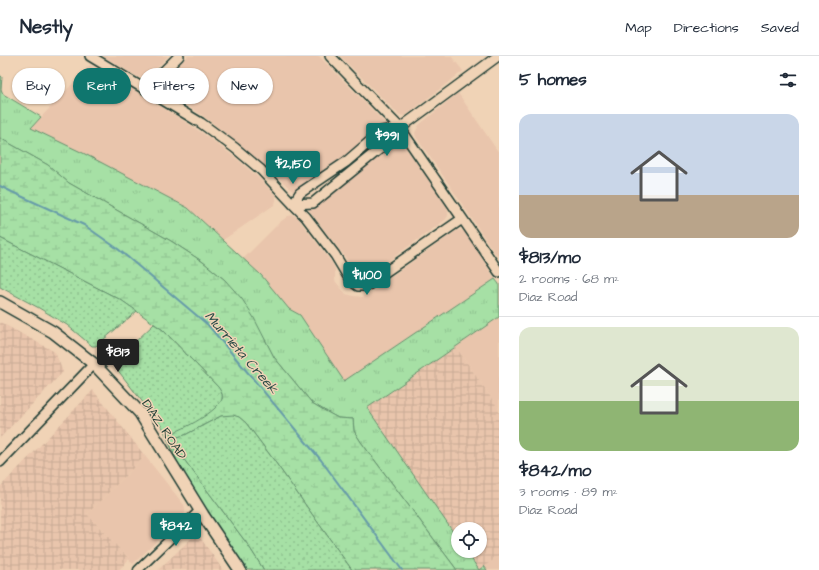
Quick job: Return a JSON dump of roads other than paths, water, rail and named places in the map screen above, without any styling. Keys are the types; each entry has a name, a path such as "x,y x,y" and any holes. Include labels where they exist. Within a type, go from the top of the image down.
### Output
{"main road":[{"name":"DIAZ ROAD","path":"0,302 53,332 94,364 140,413 200,510 240,570"}],"street":[{"path":"90,56 139,85"},
{"path":"167,68 179,56"},
{"path":"330,56 400,128 499,272"},
{"path":"293,204 313,203 394,139 400,128 498,56"},
{"path":"171,104 201,122 264,172 306,217 335,255 350,280 358,286 367,286 462,219"},
{"path":"293,204 300,193 346,162 382,131 400,128"},
{"path":"0,462 94,364"},
{"path":"138,570 200,510"}],"waterway":[{"name":"Murrieta Creek","path":"0,186 84,225 118,249 208,325 321,460 402,570"}]}
